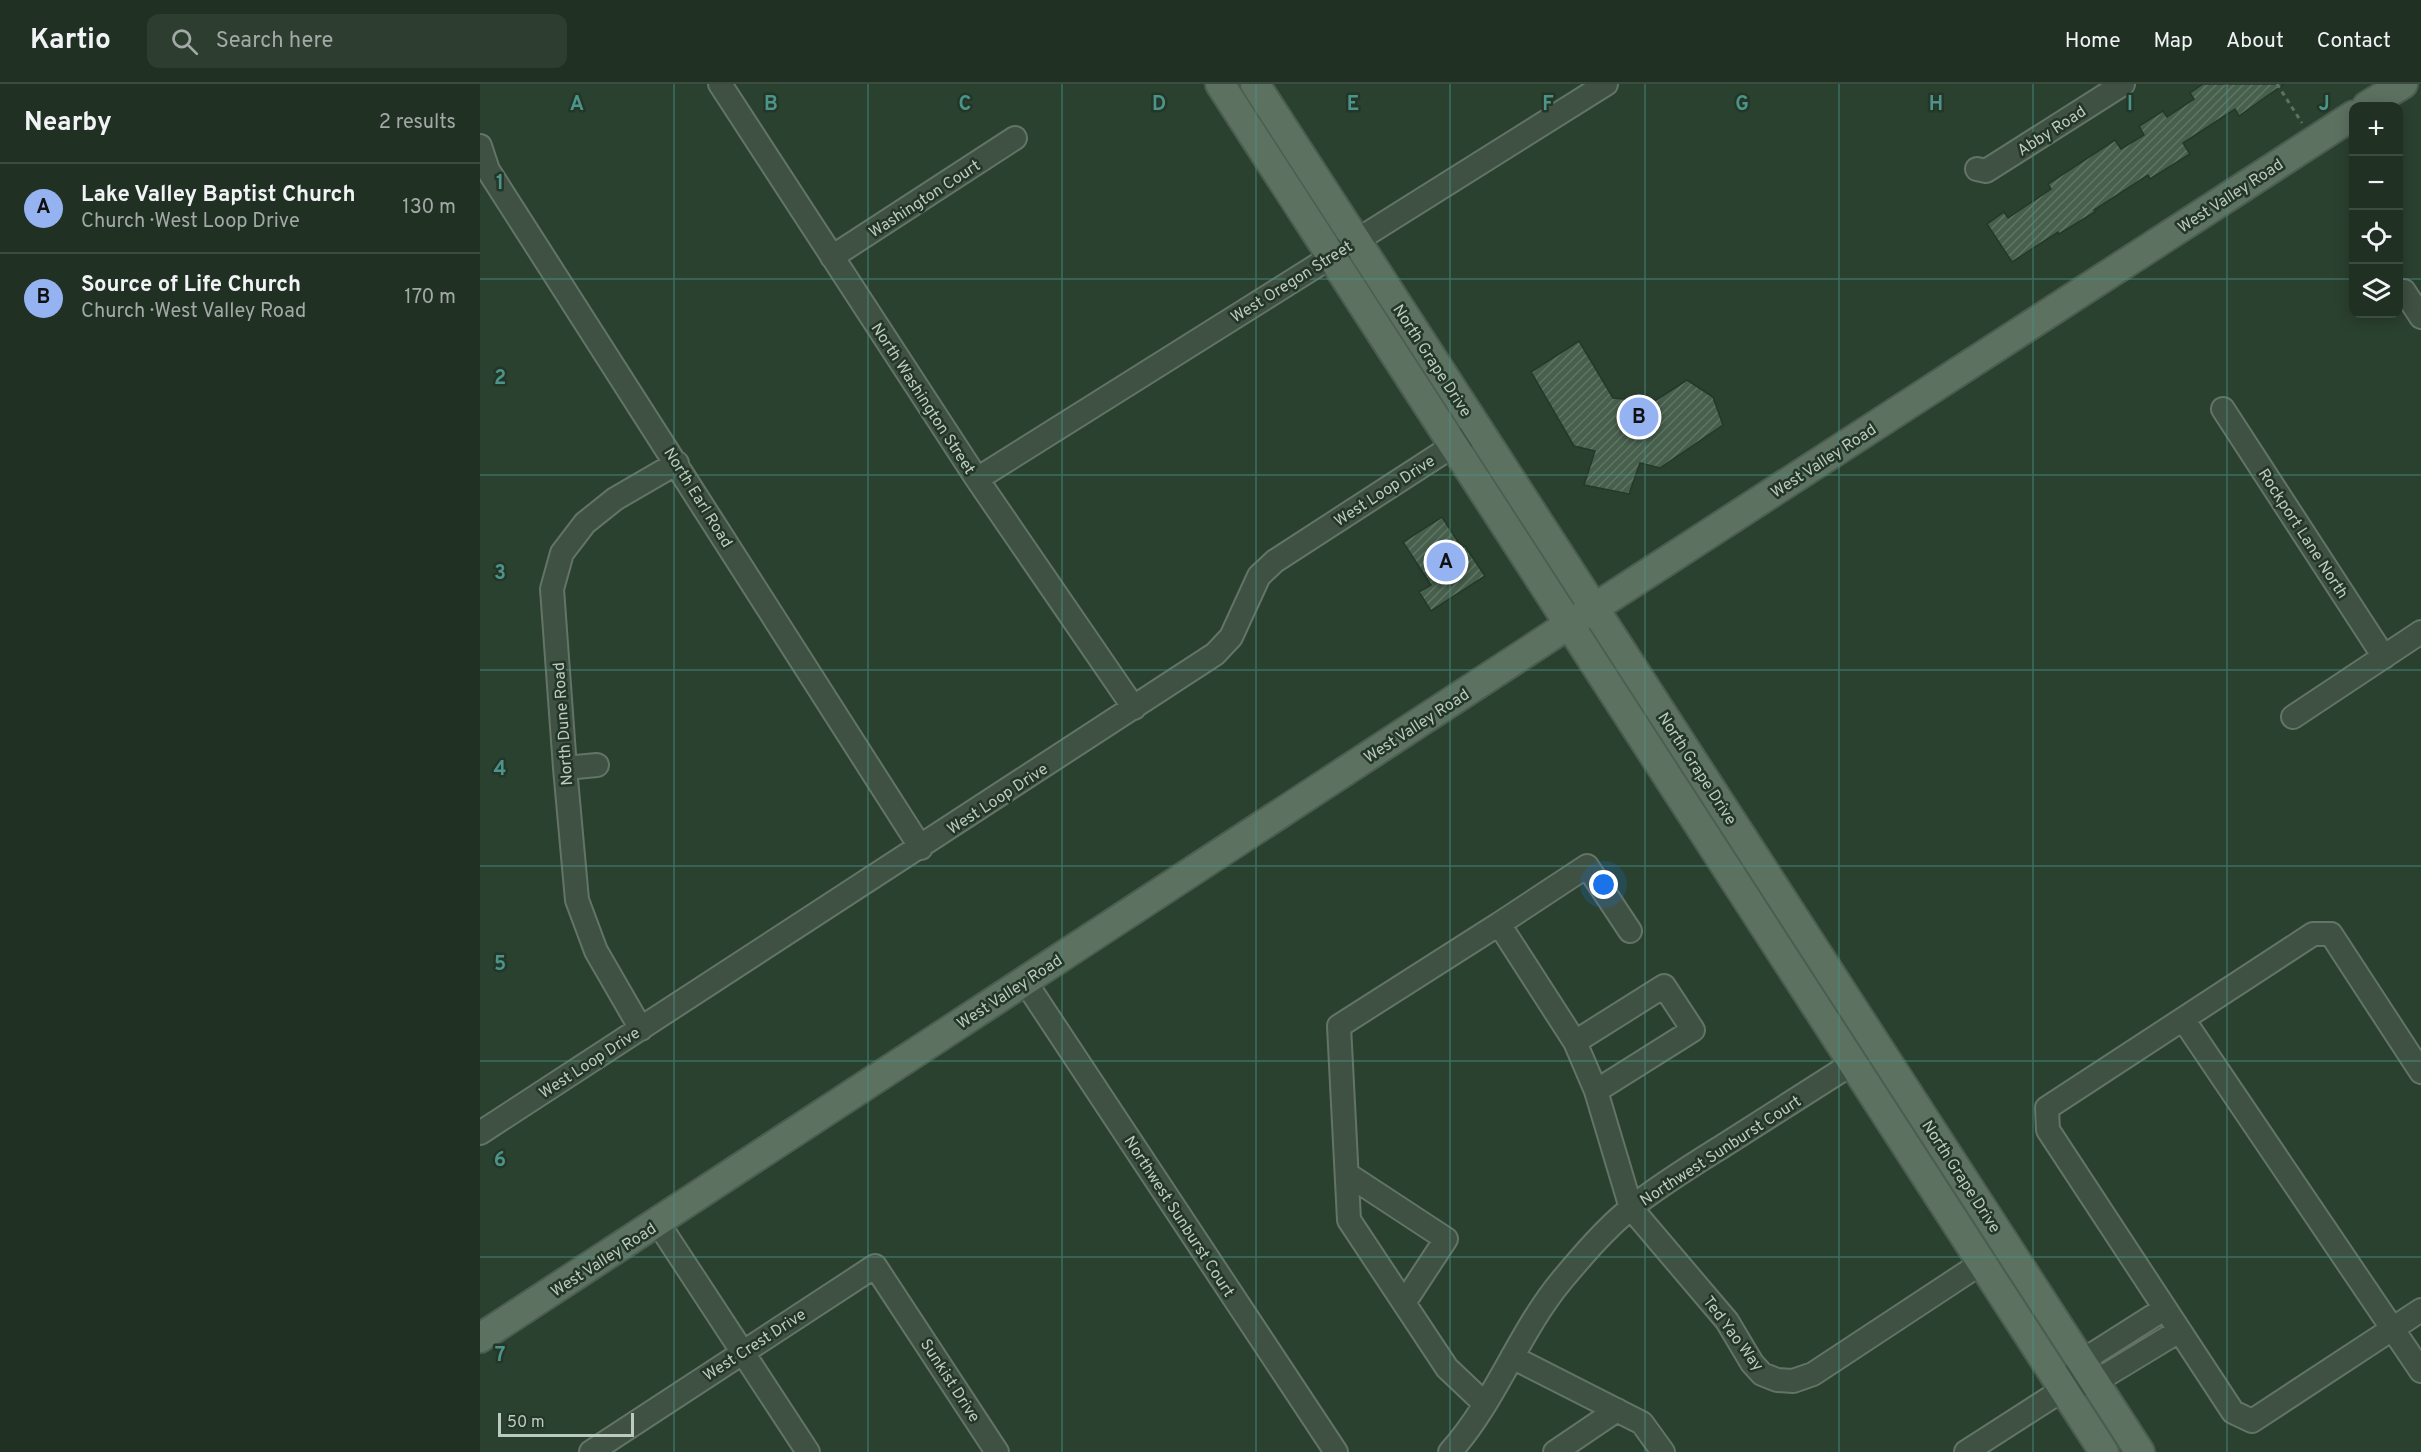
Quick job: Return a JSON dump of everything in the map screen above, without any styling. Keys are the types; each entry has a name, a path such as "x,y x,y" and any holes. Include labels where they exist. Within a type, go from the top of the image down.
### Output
{"main road":[{"name":"North Grape Drive","path":"1220,84 2104,1452"},
{"name":"North Grape Drive","path":"1255,84 2140,1452"},
{"path":"2374,102 2403,84"},
{"name":"West Valley Road","path":"480,1338 1594,608 2349,118"}],"street":[{"name":"North Washington Street","path":"720,84 977,479 1134,708"},
{"name":"West Oregon Street","path":"977,479 1606,84"},
{"name":"Abby Road","path":"1977,169 1986,171 2100,90 2123,84"},
{"name":"Washington Court","path":"832,257 1015,138"},
{"name":"North Earl Road","path":"480,146 488,170 921,848"},
{"path":"2403,291 2421,317"},
{"name":"Rockport Lane North","path":"2223,409 2384,657"},
{"name":"West Loop Drive","path":"480,1133 921,848 1215,654 1231,637 1259,576 1275,561 1479,430"},
{"name":"North Dune Road","path":"641,1029 596,951 578,900 565,768 552,589 562,553 585,523 615,499 677,463"},
{"path":"2293,717 2421,632"},
{"path":"565,768 597,765"},
{"path":"1485,1404 1447,1368 1348,1220 1339,1026 1587,866 1630,931"},
{"path":"1499,924 1575,1042 1596,1091 1631,1208"},
{"path":"2421,1072 2331,934 2313,934 2047,1108 2039,1116 2242,1426 2421,1311"},
{"name":"Northwest Sunburst Court","path":"1024,980 1336,1452"},
{"path":"1575,1042 1664,986 1693,1030 1596,1091"},
{"path":"2183,1019 2421,1371"},
{"name":"Northwest Sunburst Court","path":"1450,1452 1465,1436 1532,1322 1561,1281 1603,1234 1631,1208 1681,1172 1853,1063"},
{"path":"1347,1174 1446,1239 1404,1303"},
{"name":"Ted Yao Way","path":"1631,1208 1727,1321 1752,1363 1762,1374 1785,1386 1813,1374 1983,1262"},
{"path":"658,1223 808,1452"},
{"name":"West Crest Drive","path":"591,1452 743,1352 876,1259 904,1308"},
{"name":"Sunkist Drive","path":"904,1308 997,1452"},
{"path":"1966,1452 2089,1372 2164,1309"},
{"path":"2089,1372 2179,1331"},
{"path":"1512,1357 1642,1423 1663,1452"},
{"path":"1555,1452 1617,1410"}],"path":[{"path":"2277,84 2314,141"}],"building":[{"path":"2203,84 2284,84 2239,116 2235,109 2183,143 2190,154 2150,179 2148,175 2094,210 2095,212 2059,234 2058,232 2012,262 1987,224 2004,212 2008,218 2051,189 2048,184 2115,140 2121,149 2144,135 2139,126 2163,111 2167,117 2194,99 2190,93"},
{"path":"1579,341 1613,398 1635,400 1641,410 1687,380 1713,397 1723,425 1660,468 1640,463 1629,494 1584,485 1595,451 1574,446 1531,372"},
{"path":"1442,517 1462,548 1465,546 1485,576 1431,611 1419,592 1431,585 1403,542"}],"place":[{"name":"Source of Life Church","path":"1639,417"},
{"name":"Lake Valley Baptist Church","path":"1446,562"}]}
